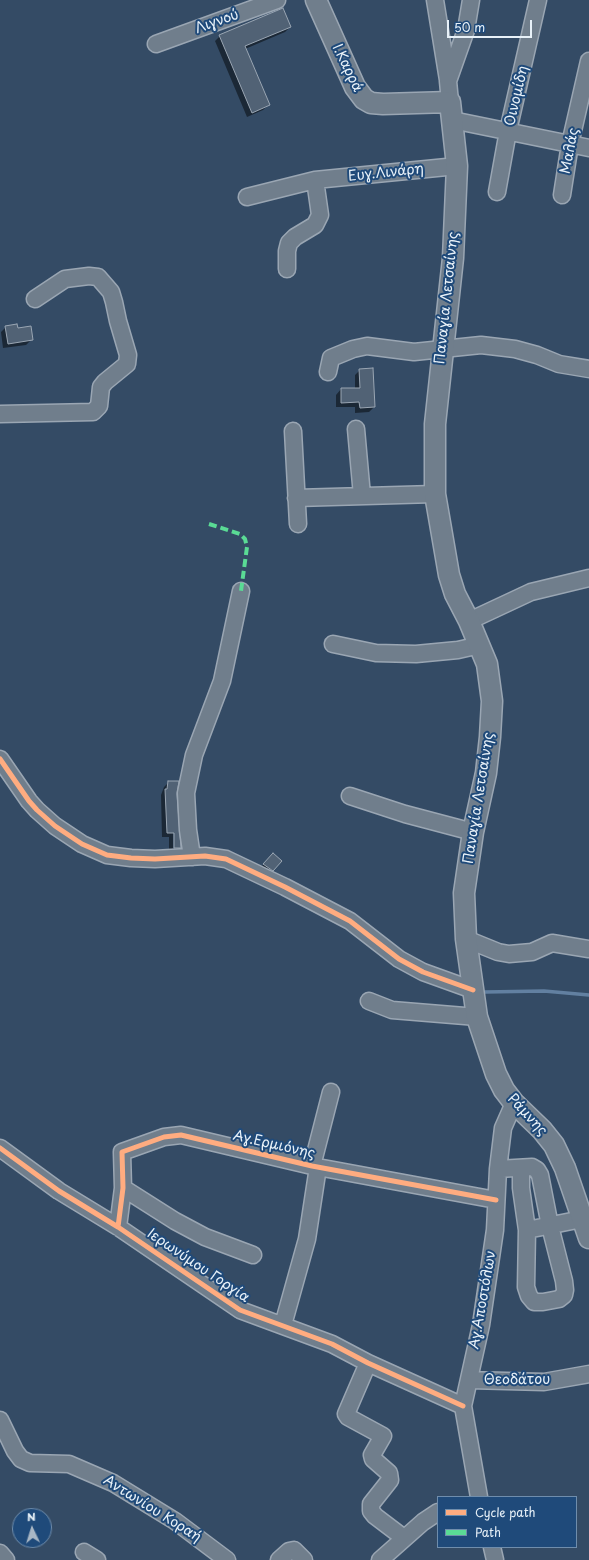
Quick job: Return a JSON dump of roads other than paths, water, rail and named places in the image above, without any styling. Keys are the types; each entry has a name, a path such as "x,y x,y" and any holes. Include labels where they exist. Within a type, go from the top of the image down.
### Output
{"main road":[{"name":"Ι.Καρρά","path":"316,0 355,87 364,99 370,102 383,104 451,111"},
{"name":"Παναγία Λετσαίνης","path":"451,111 457,166 453,258 435,424 435,494 450,576 455,594 480,645 490,679 492,706 486,773 473,832 464,893 466,939 473,990"},
{"name":"Ράμνης","path":"473,990 477,1017 496,1074 504,1090 514,1103 542,1130 554,1145 565,1168 589,1238"}],"street":[{"name":"Λιγνού","path":"156,44 277,0"},
{"path":"435,0 448,81 451,111 508,131 589,148"},
{"path":"448,81 466,30 471,0"},
{"name":"Οινομίδη","path":"498,192 508,131 538,0"},
{"name":"Μαλάς","path":"562,195 570,144 589,60"},
{"name":"Ευγ.Λινάρη","path":"247,198 315,180 457,166"},
{"path":"287,270 287,251 289,243 294,237 315,225 320,216 315,180"},
{"path":"0,414 93,412 99,406 101,387 127,364 128,355 111,292 105,283 98,277 89,276 65,279 35,299"},
{"path":"328,372 331,358 353,349 367,346 414,352 481,346 516,349 538,355 559,364 589,369"},
{"path":"356,429 362,496"},
{"path":"294,431 298,524"},
{"path":"296,498 435,494"},
{"path":"469,621 531,592 589,578"},
{"path":"192,857 188,830 186,793 194,755 222,681 241,591"},
{"path":"333,644 376,653 416,654 458,650 480,645"},
{"path":"0,759 37,810 55,826 82,844 114,857 155,859 212,856 226,859 285,887 350,921 399,959 423,972 473,990"},
{"path":"350,796 405,814 473,832"},
{"path":"466,939 498,952 514,954 532,952 552,943 589,949"},
{"path":"368,1001 392,1010 477,1017"},
{"path":"282,1325 307,1239 315,1167 331,1092"},
{"name":"Αγ.Αποστόλων","path":"478,1496 463,1406 484,1303 495,1230 498,1169 503,1128 514,1103"},
{"name":"Αγ.Ερμιόνης","path":"118,1227 123,1188 122,1152 164,1137 181,1135 315,1167 496,1200"},
{"name":"Ιερωνύμου Γοργία","path":"0,1148 59,1191 118,1227 240,1310 332,1344 368,1363 463,1406"},
{"path":"498,1169 532,1167 540,1175 550,1226 566,1290 564,1295 559,1299 534,1302 529,1296 526,1287 526,1230 521,1188 521,1168"},
{"path":"123,1188 174,1221 204,1237 253,1255"},
{"path":"526,1230 582,1219"},
{"path":"368,1363 346,1414 348,1417 383,1436 372,1455 373,1459 389,1473 390,1480 371,1504 371,1511 404,1538"},
{"name":"Θεοδάτου","path":"469,1380 544,1382 589,1374"},
{"name":"Αντωνίου Κοραή","path":"0,1420 15,1451 21,1459 30,1462 69,1464 113,1483 175,1521 227,1560"},
{"path":"380,1560 404,1538 437,1513"},
{"path":"492,1548 495,1560"},
{"path":"279,1560 289,1551 294,1550 304,1560"},
{"path":"0,1552 6,1560"}],"waterway":[{"path":"485,992 544,991 589,995"}]}
